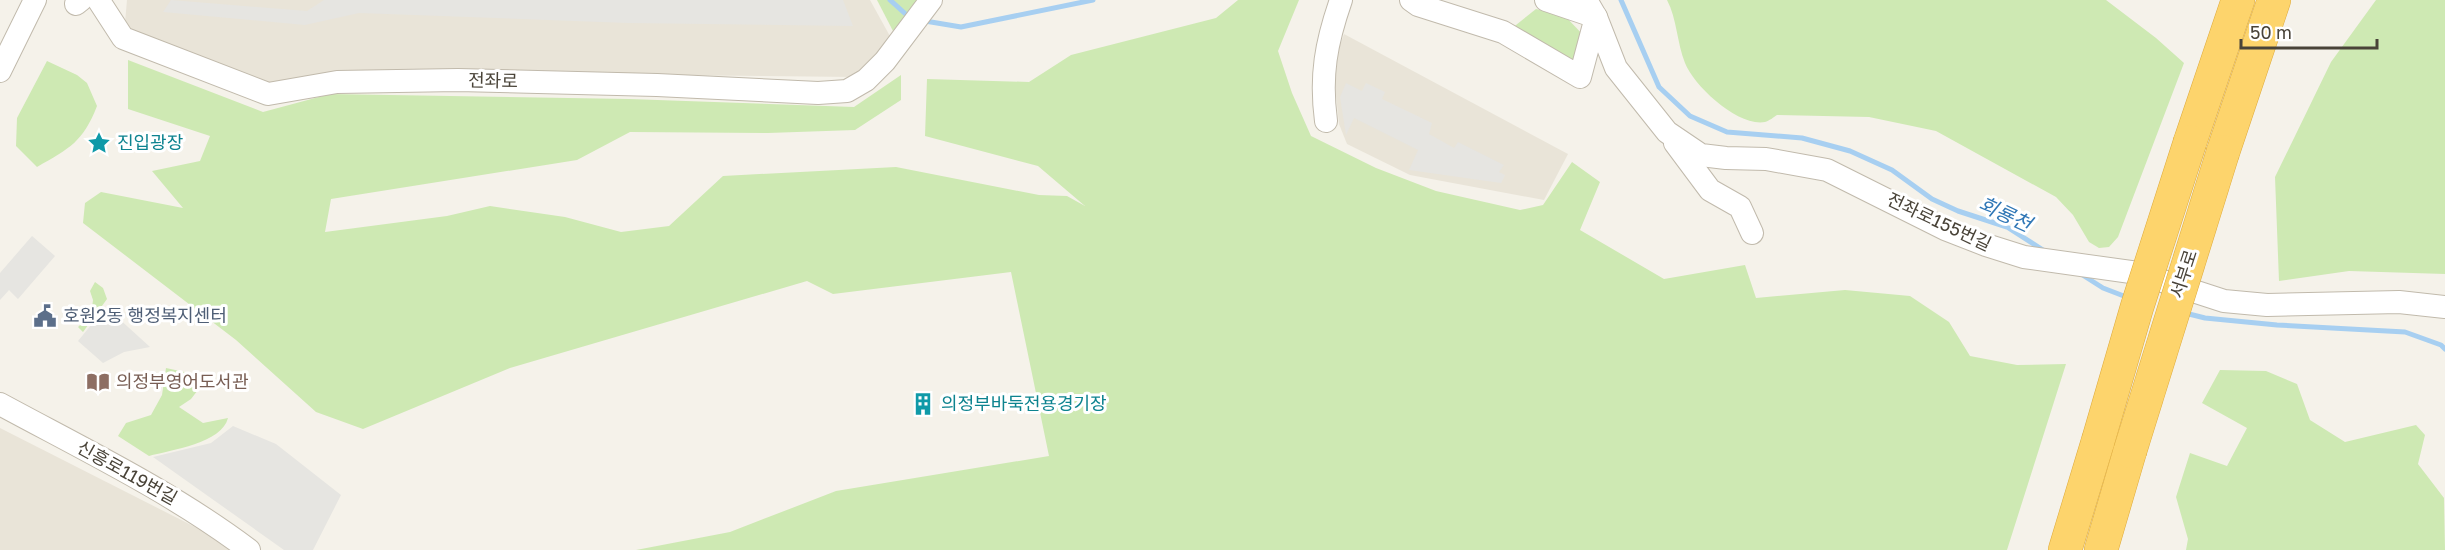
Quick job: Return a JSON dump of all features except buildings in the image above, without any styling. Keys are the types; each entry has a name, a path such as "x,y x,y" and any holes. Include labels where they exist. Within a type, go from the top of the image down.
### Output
{"highway":[{"name":"서부로","path":"2065,550 2137,307 2238,0"},
{"name":"서부로","path":"2101,550 2223,152 2274,0"}],"street":[{"name":"전좌로","path":"85,2 123,38 268,94 337,82 458,80 657,85 818,93 847,91 866,80 931,0"},
{"path":"1326,121 1323,98 1323,61 1341,0"},
{"path":"1411,0 1503,32 1580,77 1591,9 1546,0"},
{"name":"전좌로155번길","path":"1591,9 1616,68 1667,132 1701,155 1766,159 1827,170 1945,229 1986,245 2036,260 2138,273 2224,301 2267,305 2399,302 2445,307"},
{"path":"0,71 30,10"},
{"path":"1667,132 1710,190 1740,207 1752,233"},
{"name":"신흥로119번길","path":"0,404 154,487 210,521 249,550"}],"shaded area":[{"path":"127,0 870,0 891,38 855,77 371,72 267,87 124,34"},
{"path":"171,0 307,11 324,0 843,0 853,26 628,23 359,13 305,25 163,12"},
{"path":"1344,34 1568,154 1544,200 1410,175 1347,144 1339,124 1333,66"},
{"path":"1346,83 1362,91 1366,83 1385,92 1382,99 1432,123 1429,134 1454,148 1458,142 1504,165 1499,172 1505,175 1501,183 1409,170 1418,150 1354,118 1346,135 1340,97"},
{"path":"32,236 55,256 18,299 9,290 0,300 0,273"},
{"path":"106,307 150,347 124,352 103,363 78,341"},
{"path":"233,426 276,444 341,495 313,550 284,550 153,457 211,443"},
{"path":"0,428 201,530 229,550 0,550"}],"green space":[{"path":"877,0 917,0 893,31"},
{"path":"1238,0 1299,0 1278,51 1292,93 1311,136 1376,168 1436,191 1520,210 1543,205 1572,162 1600,182 1580,230 1664,279 1745,265 1756,298 1845,290 1910,296 1949,322 1970,356 2017,365 2066,364 2007,550 636,550 730,532 836,491 1049,456 1011,272 833,294 807,281 510,368 363,429 316,412 236,340 83,223 85,203 101,192 183,208 152,171 200,161 210,136 128,109 128,60 263,112 330,94 629,99 854,107 901,75 901,100 855,130 768,133 630,132 577,160 331,199 325,232 447,216 490,206 565,217 621,232 669,226 723,176 896,167 1039,195 1067,196 1085,206 1038,166 925,136 927,79 1029,82 1071,55 1216,18"},
{"path":"1667,0 2106,0 2156,38 2184,63 2118,237 2109,247 2099,248 2089,242 2073,215 2056,197 1936,131 1869,117 1777,115 1765,122 1754,122 1730,112 1697,83 1690,72 1682,55 1673,15"},
{"path":"2376,0 2445,0 2445,274 2349,271 2279,281 2275,177 2331,62"},
{"path":"1536,9 1565,16 1587,39 1577,71 1506,33"},
{"path":"47,61 77,75 87,83 97,106 81,136 67,149 37,167 16,146 17,118"},
{"path":"95,282 103,288 107,299 83,332 78,327 91,315 93,300 90,291"},
{"path":"166,368 198,375 201,386 191,399 179,407 203,423 228,418 224,427 206,439 149,456 118,436 126,423 151,415 162,395"},
{"path":"2220,370 2266,371 2297,384 2310,420 2345,442 2416,425 2425,435 2418,464 2444,498 2445,550 2186,550 2188,539 2176,497 2190,453 2227,466 2247,428 2202,403"}],"waterway":[{"name":"회룡천","path":"890,0 910,18"},
{"name":"회룡천","path":"925,21 961,27 1093,0"},
{"name":"회룡천","path":"1621,0 1659,87 1690,116 1727,132 1802,138 1850,151 1892,170 1932,199 1958,211 2007,227 2043,250"},
{"name":"회룡천","path":"2081,274 2103,288 2129,298"},
{"name":"회룡천","path":"2185,313 2205,318 2277,325 2405,332 2441,345 2445,349"}],"place":[{"name":"진입광장","path":"99,143"},
{"name":"호원2동 행정복지센터","path":"45,316"},
{"name":"의정부영어도서관","path":"98,382"},
{"name":"의정부바둑전용경기장","path":"923,404"}]}
